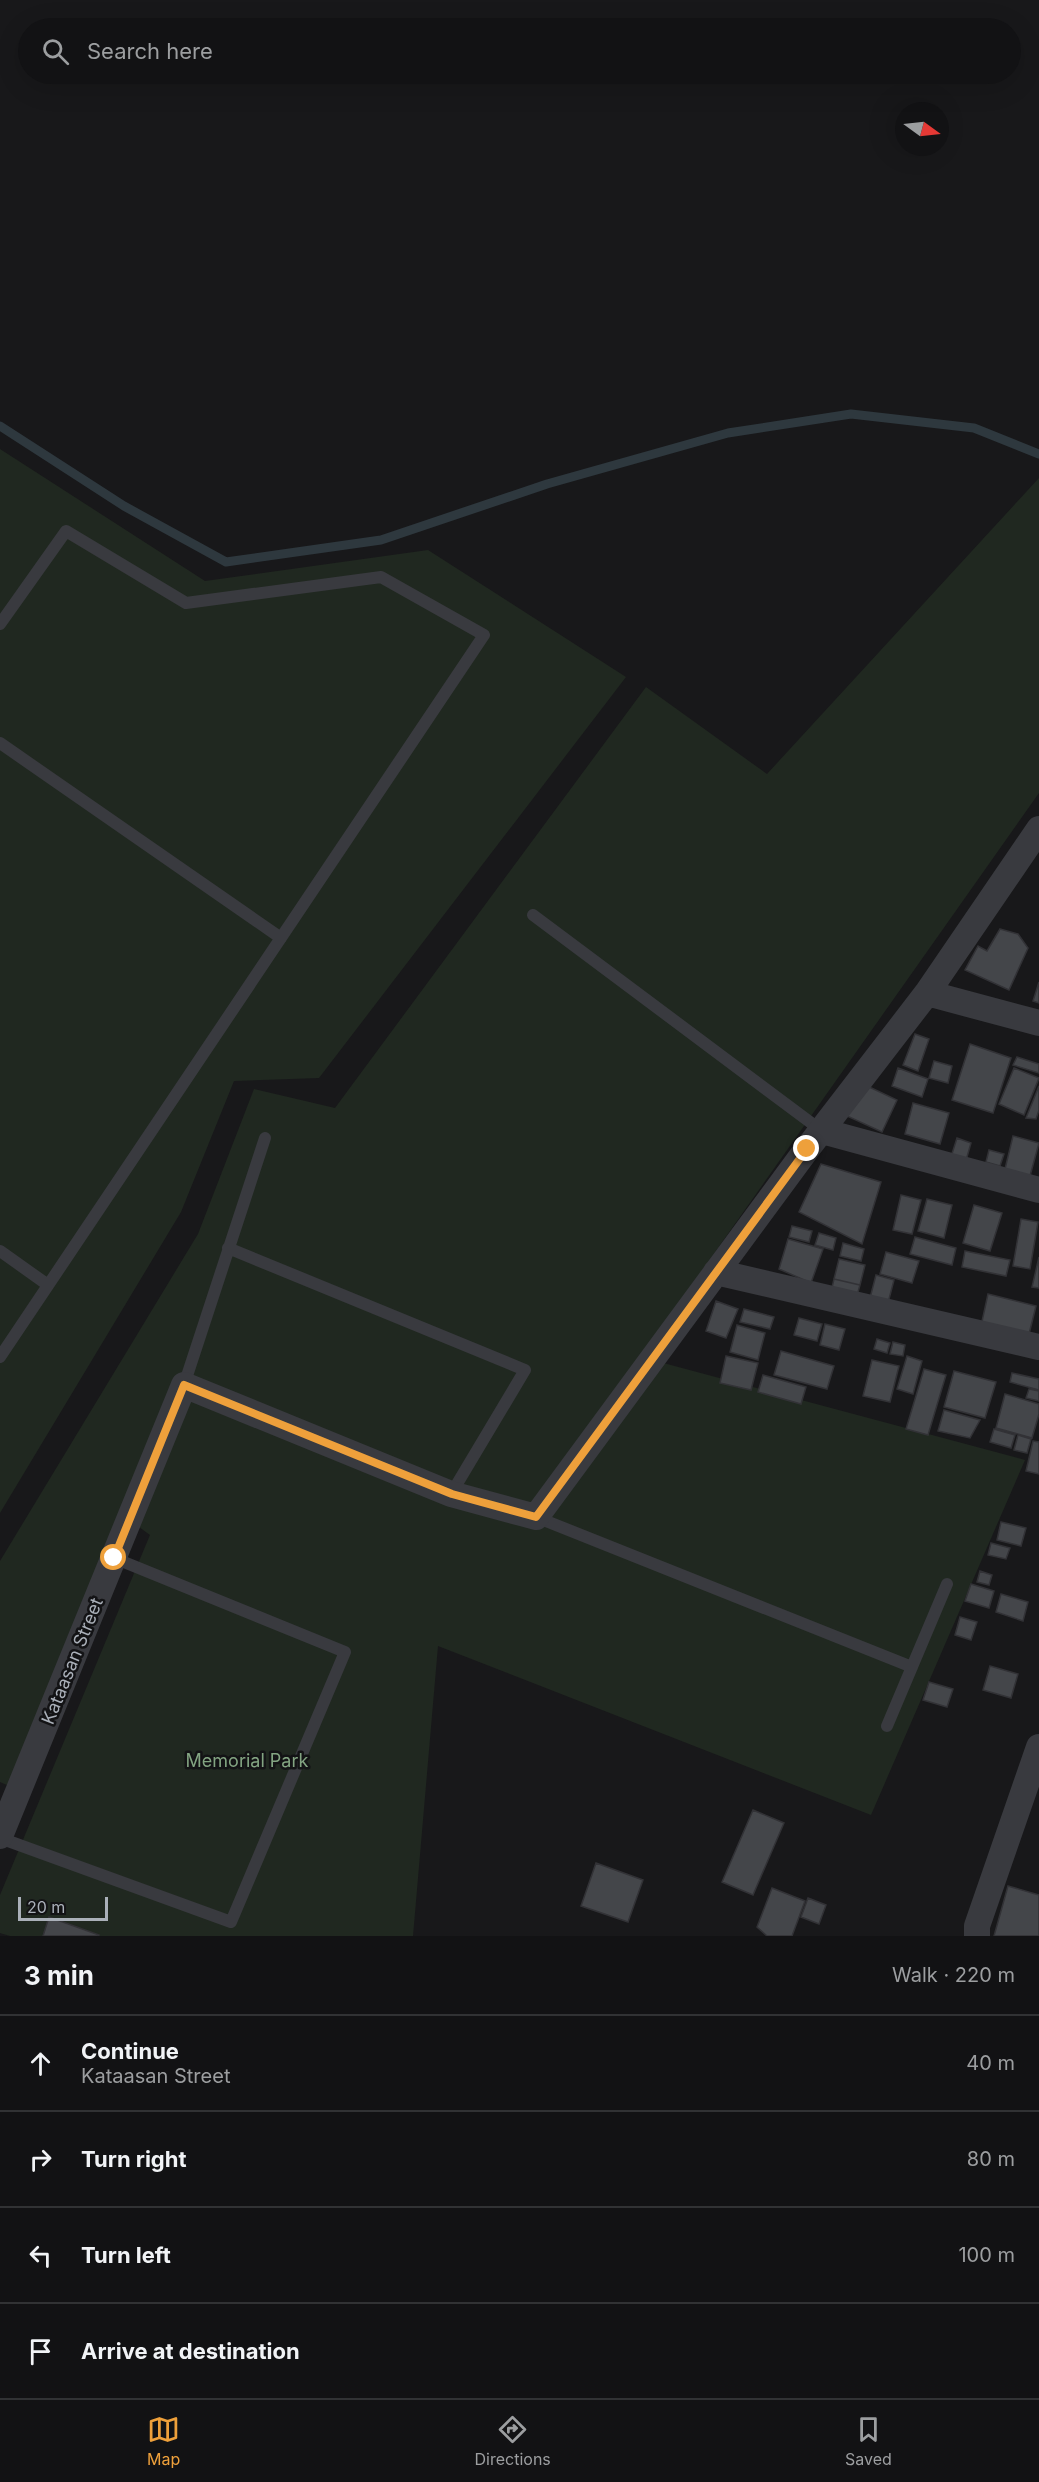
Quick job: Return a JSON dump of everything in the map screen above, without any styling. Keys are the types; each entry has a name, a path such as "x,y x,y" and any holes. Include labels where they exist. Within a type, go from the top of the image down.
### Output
{"street":[{"path":"184,1385 452,1494 536,1517 716,1272 927,993 1039,829"},
{"path":"927,993 1039,1023"},
{"path":"822,1131 1039,1190"},
{"path":"716,1272 1039,1347"},
{"name":"Kataasan Street","path":"0,1837 184,1385"},
{"path":"976,1936 977,1926 1039,1747"}],"lane":[{"path":"0,624 66,531 186,603 381,577 484,635 0,1357"},
{"path":"0,743 281,938"},
{"path":"533,915 822,1131"},
{"path":"184,1385 265,1138"},
{"path":"228,1248 525,1370 452,1494"},
{"path":"0,1251 48,1285"},
{"path":"536,1517 912,1667"},
{"path":"0,1837 231,1922 345,1652 114,1558"},
{"path":"887,1726 947,1584"}],"green space":[{"path":"0,449 205,581 428,550 626,677 319,1078 234,1081 181,1212 0,1513"},
{"name":"Memorial Park","path":"1039,478 1039,793 641,1357 1025,1460 871,1815 438,1646 413,1936 10,1936 0,1933 0,1895 150,1535 139,1527 25,1793 0,1782 0,1561 198,1234 254,1089 335,1108 646,687 767,774"}],"building":[{"path":"1000,929 1018,934 1028,948 1009,990 965,970 978,946 987,951"},
{"path":"1039,982 1039,1003 1033,1001"},
{"path":"915,1034 929,1039 918,1071 903,1065"},
{"path":"970,1044 1011,1058 993,1113 952,1100"},
{"path":"1017,1057 1039,1064 1039,1073 1013,1065"},
{"path":"934,1061 952,1066 948,1083 929,1078"},
{"path":"898,1068 928,1079 922,1097 892,1086"},
{"path":"1014,1068 1039,1078 1024,1115 999,1104"},
{"path":"863,1084 897,1100 882,1132 847,1116"},
{"path":"1039,1086 1039,1110 1036,1119 1026,1118"},
{"path":"913,1103 949,1113 940,1144 905,1134"},
{"path":"1013,1136 1039,1143 1030,1176 1005,1169"},
{"path":"957,1138 971,1143 965,1164 950,1160"},
{"path":"989,1150 1004,1154 1000,1166 986,1162"},
{"path":"821,1164 881,1182 862,1244 799,1212"},
{"path":"901,1195 921,1200 912,1234 893,1230"},
{"path":"927,1199 952,1205 944,1238 918,1231"},
{"path":"974,1205 1002,1213 990,1251 963,1243"},
{"path":"1021,1219 1038,1222 1030,1269 1013,1266"},
{"path":"792,1226 812,1231 809,1242 789,1237"},
{"path":"819,1233 836,1238 833,1250 815,1245"},
{"path":"915,1237 956,1248 952,1265 910,1254"},
{"path":"788,1239 823,1249 811,1283 779,1269"},
{"path":"843,1243 864,1249 861,1261 840,1256"},
{"path":"965,1251 1010,1260 1006,1276 962,1267"},
{"path":"886,1252 919,1261 912,1283 880,1274"},
{"path":"1039,1257 1039,1288 1032,1287"},
{"path":"839,1259 865,1265 860,1285 834,1279"},
{"path":"876,1275 894,1280 888,1303 870,1298"},
{"path":"834,1279 860,1285 856,1299 831,1292"},
{"path":"988,1294 1036,1306 1028,1338 981,1326"},
{"path":"716,1301 738,1309 726,1338 706,1331"},
{"path":"744,1309 774,1317 770,1329 740,1322"},
{"path":"799,1318 822,1324 817,1341 794,1335"},
{"path":"825,1324 845,1329 839,1350 820,1345"},
{"path":"737,1325 765,1333 758,1360 730,1352"},
{"path":"877,1339 890,1343 887,1353 874,1349"},
{"path":"893,1342 905,1345 903,1356 890,1354"},
{"path":"781,1351 834,1366 827,1389 774,1375"},
{"path":"726,1356 758,1363 751,1390 720,1383"},
{"path":"907,1356 922,1361 913,1394 897,1389"},
{"path":"872,1360 899,1366 890,1402 863,1396"},
{"path":"924,1369 946,1375 928,1435 906,1429"},
{"path":"954,1371 996,1382 985,1418 944,1407"},
{"path":"1012,1373 1039,1379 1039,1390 1010,1382"},
{"path":"763,1375 806,1387 801,1404 758,1392"},
{"path":"1029,1389 1039,1391 1039,1401 1026,1398"},
{"path":"1005,1394 1039,1404 1039,1414 1032,1438 996,1428"},
{"path":"944,1410 980,1420 970,1438 938,1431"},
{"path":"994,1429 1015,1435 1011,1448 990,1442"},
{"path":"1018,1435 1031,1439 1027,1453 1014,1450"},
{"path":"1033,1441 1039,1442 1039,1474 1026,1471"},
{"path":"1001,1522 1026,1528 1021,1546 997,1540"},
{"path":"991,1543 1010,1548 1006,1559 988,1555"},
{"path":"980,1571 992,1575 989,1585 977,1582"},
{"path":"971,1584 994,1591 989,1608 965,1601"},
{"path":"1001,1594 1028,1602 1023,1621 996,1612"},
{"path":"960,1617 977,1622 971,1640 955,1635"},
{"path":"990,1666 1018,1674 1011,1698 983,1690"},
{"path":"929,1682 953,1689 947,1707 923,1700"},
{"path":"753,1810 784,1823 753,1895 722,1882"},
{"path":"596,1863 643,1880 628,1922 581,1906"},
{"path":"1008,1886 1039,1895 1039,1936 994,1936"},
{"path":"772,1888 805,1901 792,1936 767,1936 757,1927"},
{"path":"808,1898 826,1905 819,1924 801,1917"},
{"path":"49,1917 99,1935 43,1936"}],"waterway":[{"path":"0,426 124,506 226,562 381,540 547,484 728,433 851,414 974,428 1039,454"}],"route":[{"path":"114,1558 184,1385 452,1494 536,1517 807,1149"}]}
